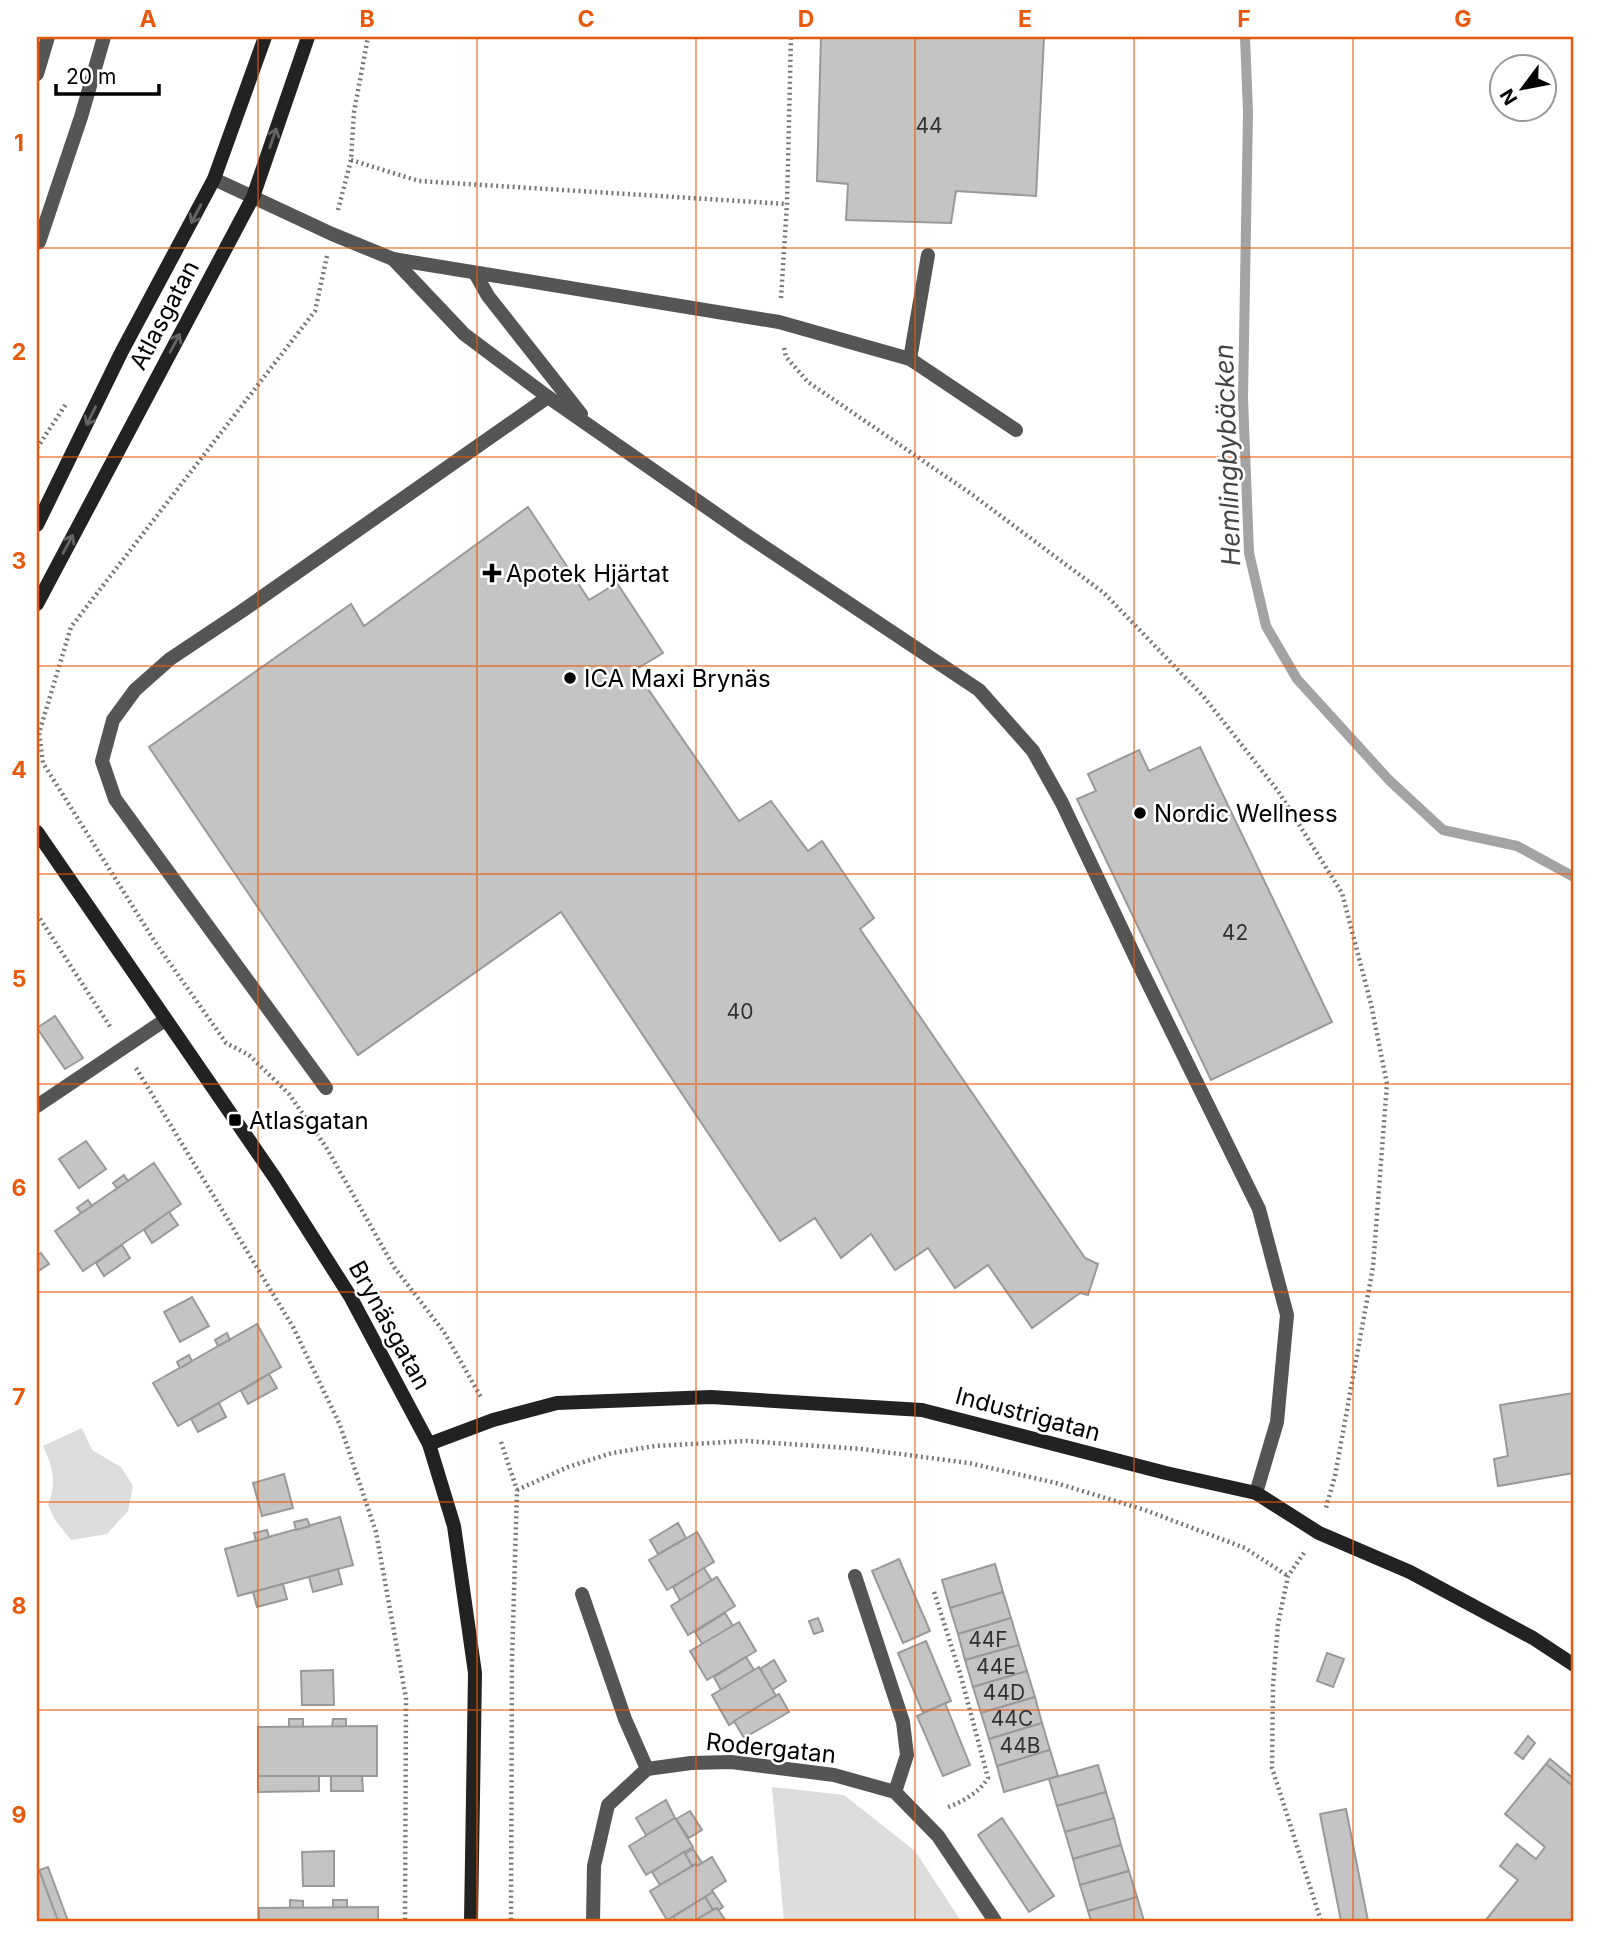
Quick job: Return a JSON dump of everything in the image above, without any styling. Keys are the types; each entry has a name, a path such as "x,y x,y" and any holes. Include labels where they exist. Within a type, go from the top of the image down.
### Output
{"street":[{"path":"37,74 48,37"},
{"path":"37,243 81,117 104,37"},
{"name":"Atlasgatan","path":"37,525 121,353 214,180 265,37"},
{"name":"Atlasgatan","path":"37,604 253,197 308,37"},
{"path":"214,180 393,259 779,322 910,359 1016,430"},
{"path":"910,359 928,255"},
{"path":"393,259 464,334 548,397 979,690 1032,751 1062,803 1259,1209 1287,1315 1276,1422 1256,1493"},
{"path":"475,273 488,296 588,424"},
{"path":"326,1088 114,799 102,761 113,720 135,690 170,659 548,397"},
{"name":"Brynäsgatan","path":"37,832 267,1167 350,1296 429,1444 454,1526 475,1672 471,1921"},
{"path":"37,1106 165,1020"},
{"name":"Industrigatan","path":"429,1444 493,1420 557,1403 711,1396 922,1410 1166,1473 1256,1493 1319,1533 1410,1572 1533,1638 1574,1665"},
{"path":"855,1576 903,1722 907,1755 895,1792"},
{"path":"582,1594 625,1719 647,1769 608,1805 594,1866 593,1921"},
{"name":"Rodergatan","path":"647,1769 691,1763 731,1762 834,1775 895,1792 938,1836 995,1921"}],"path":[{"path":"368,37 354,112 351,160 315,311 71,627 39,733 43,763 155,942 226,1043 249,1055 289,1094 326,1147 388,1256 444,1332 493,1420 517,1490 512,1659 511,1921"},
{"path":"791,37 787,204 779,322 786,357 808,382 970,493 1104,593 1204,697 1278,791 1342,893 1371,1004 1387,1084 1373,1267 1335,1476 1319,1533 1288,1576 1277,1637 1273,1685 1272,1768 1321,1921"},
{"path":"351,160 419,181 787,204"},
{"path":"37,914 122,1047 293,1327 340,1425 376,1532 406,1698 405,1921"},
{"path":"517,1490 568,1467 612,1453 655,1446 746,1441 862,1449 969,1463 1082,1491 1145,1510 1245,1548 1288,1576"},
{"path":"923,1818 965,1800 983,1786 988,1778 960,1673 934,1592"}],"shaded area":[{"path":"82,1428 92,1450 121,1467 133,1486 128,1511 107,1534 71,1540 55,1520 48,1505 53,1475 43,1446"},
{"path":"772,1787 844,1795 915,1851 961,1921 784,1921"}],"building":[{"path":"821,37 1044,37 1036,196 956,191 951,223 846,220 848,184 817,181"},
{"path":"528,507 589,600 617,583 663,653 635,670 739,821 771,801 808,851 822,841 874,918 860,929 1085,1258 1098,1264 1088,1295 1080,1293 1032,1328 988,1265 955,1288 928,1248 895,1270 871,1234 841,1258 815,1218 780,1241 561,912 358,1055 149,747 351,604 364,626"},
{"path":"1200,747 1332,1022 1211,1080 1077,799 1096,791 1088,774 1139,750 1149,771"},
{"path":"55,1016 83,1058 65,1069 37,1028"},
{"path":"86,1141 106,1169 79,1188 59,1159"},
{"path":"154,1163 181,1204 83,1271 55,1231"},
{"path":"124,1175 128,1181 117,1188 113,1183"},
{"path":"88,1200 92,1206 81,1213 77,1208"},
{"path":"169,1212 178,1225 152,1243 144,1230"},
{"path":"122,1245 130,1258 104,1276 96,1263"},
{"path":"41,1253 49,1264 37,1272 37,1256"},
{"path":"192,1297 209,1326 180,1342 164,1312"},
{"path":"257,1324 281,1367 178,1426 153,1383"},
{"path":"227,1333 230,1340 218,1346 215,1340"},
{"path":"189,1355 192,1361 180,1368 177,1362"},
{"path":"269,1374 277,1388 248,1404 241,1391"},
{"path":"1574,1393 1574,1473 1498,1486 1494,1459 1508,1456 1500,1405"},
{"path":"219,1403 226,1417 198,1432 191,1419"},
{"path":"284,1474 293,1508 262,1516 253,1483"},
{"path":"340,1517 353,1565 238,1596 225,1549"},
{"path":"307,1519 310,1526 296,1530 294,1522"},
{"path":"678,1523 686,1538 658,1554 650,1540"},
{"path":"267,1530 269,1537 256,1541 254,1533"},
{"path":"697,1532 714,1562 667,1590 649,1560"},
{"path":"899,1559 930,1631 903,1643 872,1571"},
{"path":"995,1564 1003,1592 950,1608 942,1580"},
{"path":"704,1568 712,1581 680,1600 673,1587"},
{"path":"338,1569 342,1584 313,1592 309,1577"},
{"path":"717,1577 735,1606 688,1635 671,1606"},
{"path":"283,1584 287,1599 257,1607 253,1592"},
{"path":"1003,1592 1011,1618 958,1634 950,1608"},
{"path":"725,1613 733,1626 703,1645 695,1632"},
{"path":"818,1618 823,1631 814,1634 809,1621"},
{"path":"1011,1618 1019,1645 965,1660 958,1634"},
{"path":"739,1622 756,1651 707,1680 690,1651"},
{"path":"926,1641 951,1701 923,1713 898,1653"},
{"path":"1019,1645 1027,1671 973,1687 965,1660"},
{"path":"1327,1653 1344,1659 1333,1687 1317,1681"},
{"path":"746,1657 754,1670 721,1690 714,1677"},
{"path":"774,1660 786,1681 772,1690 760,1669"},
{"path":"759,1667 776,1696 729,1725 712,1695"},
{"path":"333,1670 334,1705 302,1705 301,1671"},
{"path":"1027,1671 1035,1697 981,1713 973,1687"},
{"path":"779,1694 789,1712 744,1738 734,1721"},
{"path":"1035,1697 1042,1723 989,1739 981,1713"},
{"path":"945,1703 970,1765 943,1776 917,1716"},
{"path":"289,1719 303,1719 303,1727 289,1727"},
{"path":"333,1719 346,1719 346,1727 332,1727"},
{"path":"1042,1723 1050,1750 997,1766 989,1739"},
{"path":"377,1726 377,1776 258,1776 258,1727"},
{"path":"1528,1736 1535,1743 1523,1759 1515,1753"},
{"path":"1050,1750 1058,1776 1004,1792 997,1766"},
{"path":"1550,1759 1574,1779 1574,1787 1546,1764"},
{"path":"1546,1764 1574,1787 1574,1921 1485,1921 1518,1880 1500,1866 1517,1844 1536,1859 1545,1847 1505,1814"},
{"path":"1098,1765 1106,1792 1057,1806 1049,1779"},
{"path":"258,1776 319,1776 319,1791 258,1792"},
{"path":"331,1776 362,1776 363,1791 331,1791"},
{"path":"1106,1792 1114,1818 1065,1832 1057,1806"},
{"path":"666,1800 675,1818 646,1835 636,1818"},
{"path":"1346,1809 1368,1921 1341,1921 1320,1814"},
{"path":"690,1811 702,1830 689,1838 676,1819"},
{"path":"675,1818 693,1847 646,1875 629,1846"},
{"path":"1002,1818 1054,1896 1029,1912 978,1835"},
{"path":"1114,1818 1121,1845 1073,1859 1065,1832"},
{"path":"1121,1845 1129,1871 1080,1885 1073,1859"},
{"path":"693,1849 702,1863 697,1866 692,1866 685,1854"},
{"path":"334,1851 334,1886 303,1886 302,1852"},
{"path":"684,1852 692,1866 660,1885 652,1872"},
{"path":"712,1857 726,1881 667,1920 650,1891"},
{"path":"48,1867 68,1921 58,1921 39,1870"},
{"path":"39,1870 58,1921 37,1921"},
{"path":"1129,1871 1137,1897 1088,1911 1080,1885"},
{"path":"713,1892 723,1907 719,1910 713,1910 705,1897"},
{"path":"705,1897 713,1910 694,1921 676,1921 673,1917"},
{"path":"1137,1897 1144,1921 1091,1921 1088,1911"},
{"path":"290,1900 303,1901 303,1908 290,1908"},
{"path":"333,1900 347,1900 347,1908 333,1908"},
{"path":"378,1907 378,1921 259,1921 259,1908"},
{"path":"717,1908 726,1921 694,1921 713,1910"}],"waterway":[{"name":"Hemlingbybäcken","path":"1245,37 1248,112 1243,398 1249,553 1266,626 1297,679 1389,780 1443,830 1517,846 1574,877"}],"place":[{"name":"Apotek Hjärtat","path":"492,573"},
{"name":"ICA Maxi Brynäs","path":"570,678"},
{"name":"Nordic Wellness","path":"1140,813"},
{"name":"Atlasgatan","path":"235,1120"}]}
